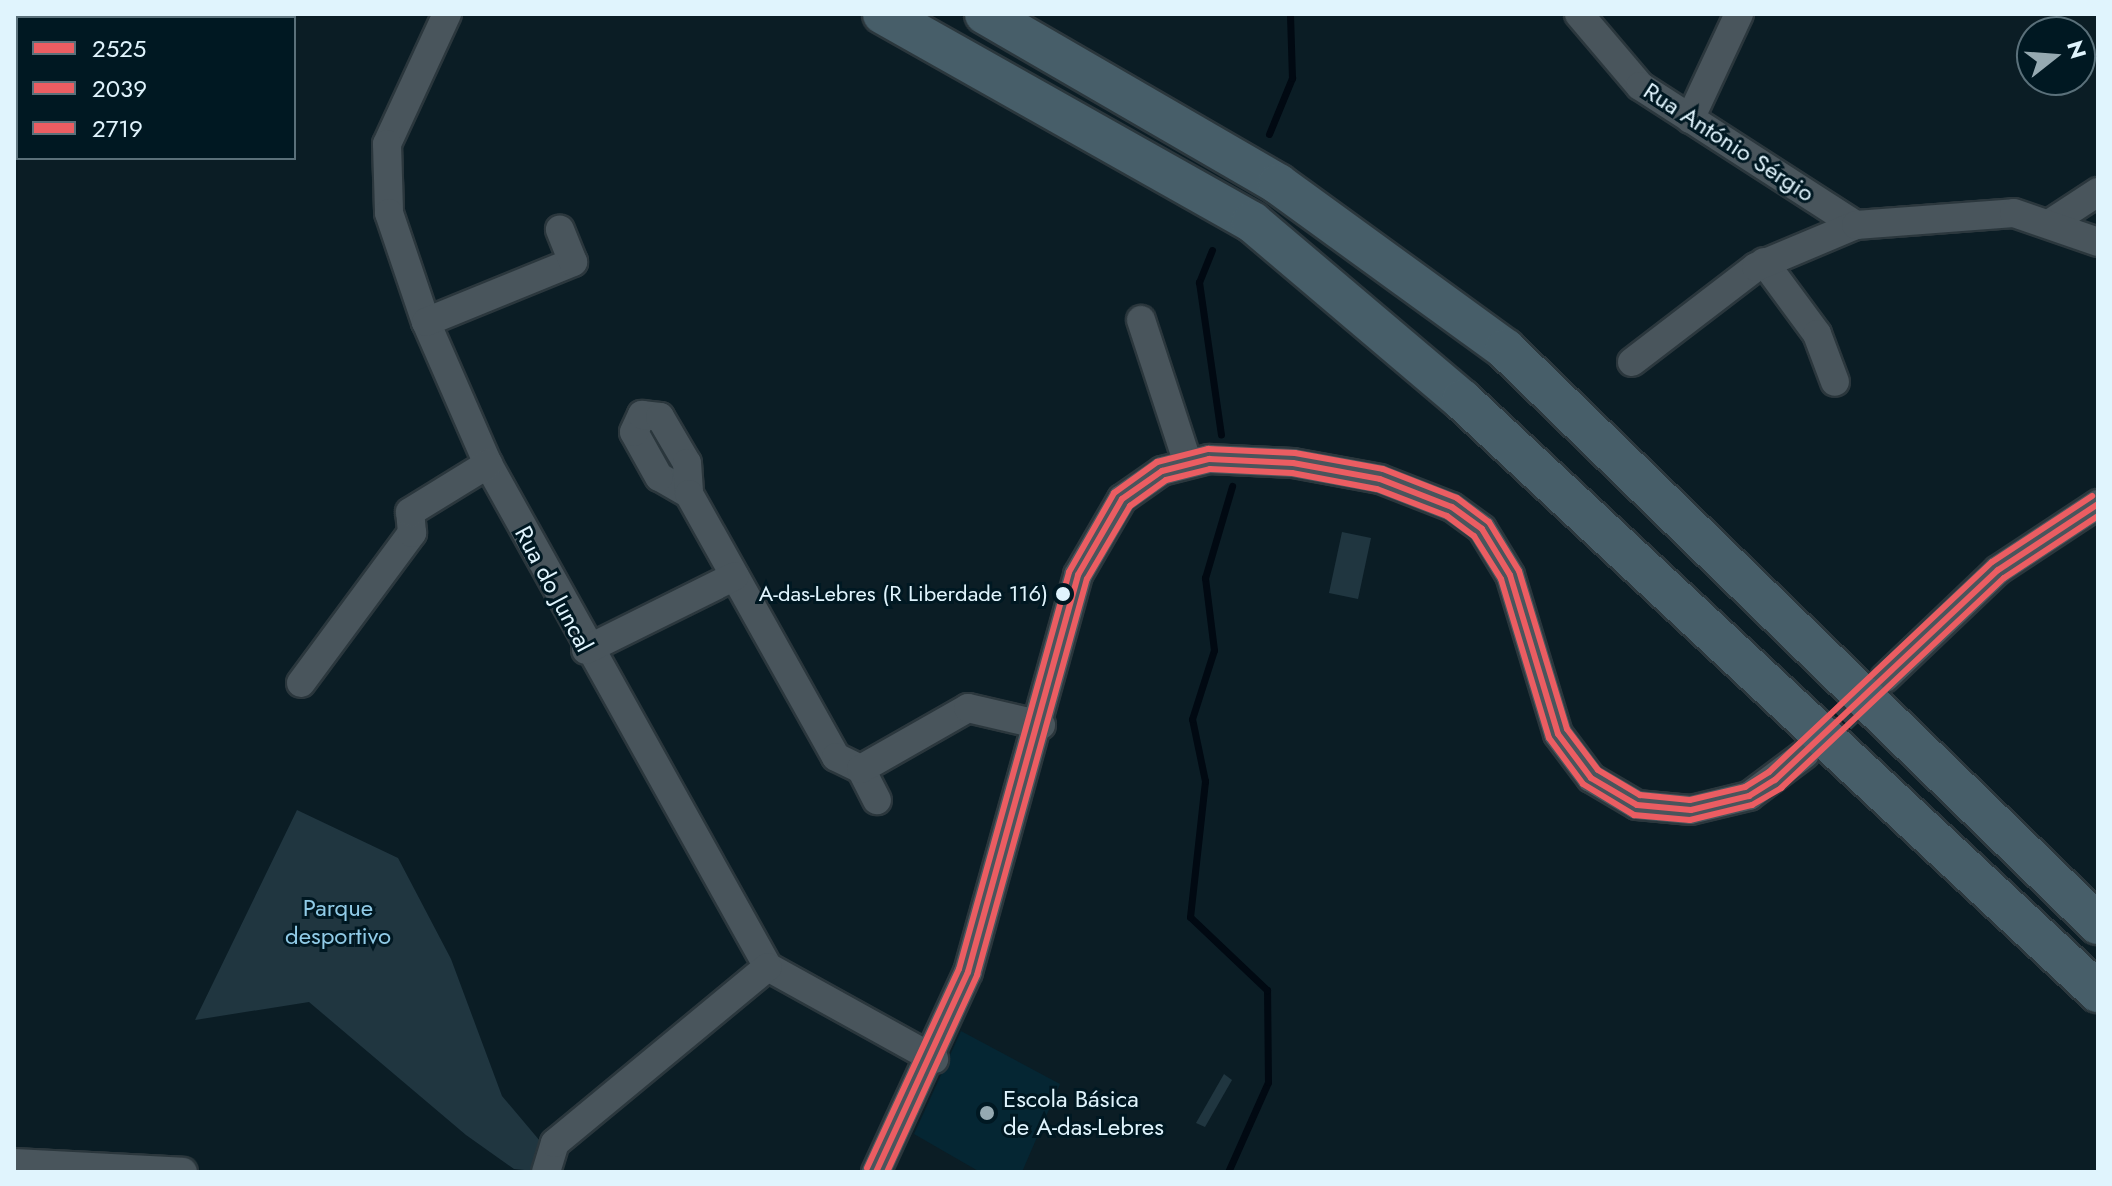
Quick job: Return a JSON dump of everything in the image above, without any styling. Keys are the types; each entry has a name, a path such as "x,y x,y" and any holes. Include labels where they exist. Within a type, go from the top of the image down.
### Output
{"highway":[{"path":"883,14 1252,222 1462,400 2098,992"},
{"path":"985,14 1278,184 1505,349 2098,924"}],"street":[{"name":"Rua do Juncal","path":"447,14 387,144 389,213 426,322 488,464 586,650 768,967"},
{"name":"Rua António Sérgio","path":"1579,14 1640,86 1856,225"},
{"path":"1690,119 1739,14"},
{"path":"2052,222 2098,192"},
{"path":"1632,362 1764,262 1856,225 2014,213 2052,222 2098,242"},
{"path":"426,322 577,273 560,230"},
{"path":"1764,262 1817,334 1835,382"},
{"path":"1141,320 1187,461"},
{"path":"876,1172 934,1059 977,944 1041,725 1078,575 1122,499 1187,461 1293,463 1380,479 1452,507 1482,529 1510,575 1558,734 1591,778 1637,805 1691,810 1749,796 1805,754"},
{"path":"301,683 412,533 410,512 488,464"},
{"path":"689,494 836,757 861,769 877,800"},
{"path":"1885,678 1998,570 2098,504"},
{"path":"586,650 735,576"},
{"path":"861,769 968,708 1041,725"},
{"path":"546,1172 555,1143 768,967 934,1059"},
{"path":"14,1163 183,1172"}],"shaded area":[{"name":"Escola Básica de A-das-Lebres","path":"961,1031 1060,1084 1022,1172 980,1172 914,1134"}],"green space":[{"path":"1342,532 1371,538 1358,599 1329,593"},
{"name":"Parque desportivo","path":"297,810 398,858 451,959 502,1096 540,1141 534,1171 514,1169 466,1135 309,1002 195,1020"},
{"path":"1224,1074 1232,1080 1205,1127 1196,1123"}],"waterway":[{"path":"1269,134 1292,78 1290,14"},
{"path":"1212,250 1199,282 1221,434"},
{"path":"1228,1172 1268,1082 1267,990 1190,917 1205,781 1192,719 1214,650 1205,578 1232,486"}],"tunnel":[{"path":"1811,748 1877,686"}],"transit line":[{"name":"2719","path":"867,1168 959,969 1069,572 1114,493 1157,462 1208,449 1295,453 1383,469 1457,498 1489,522 1519,571 1567,729 1598,770 1640,795 1690,800 1745,787 1769,772 1992,562 2092,496"},
{"name":"2525","path":"876,1172 968,972 1078,575 1122,499 1162,471 1209,459 1293,463 1380,479 1452,507 1482,529 1510,575 1558,734 1591,778 1637,805 1691,810 1749,796 1775,780 1998,570 2098,504"},
{"name":"2039","path":"887,1172 977,975 1087,579 1130,506 1166,480 1210,469 1292,473 1377,489 1447,516 1474,536 1501,579 1549,738 1583,784 1634,815 1690,820 1752,805 1781,788 2004,578 2098,516"}],"place":[{"name":"A-das-Lebres (R Liberdade 116)","path":"1063,594"},
{"name":"Escola Básica de A-das-Lebres","path":"987,1113"}]}
